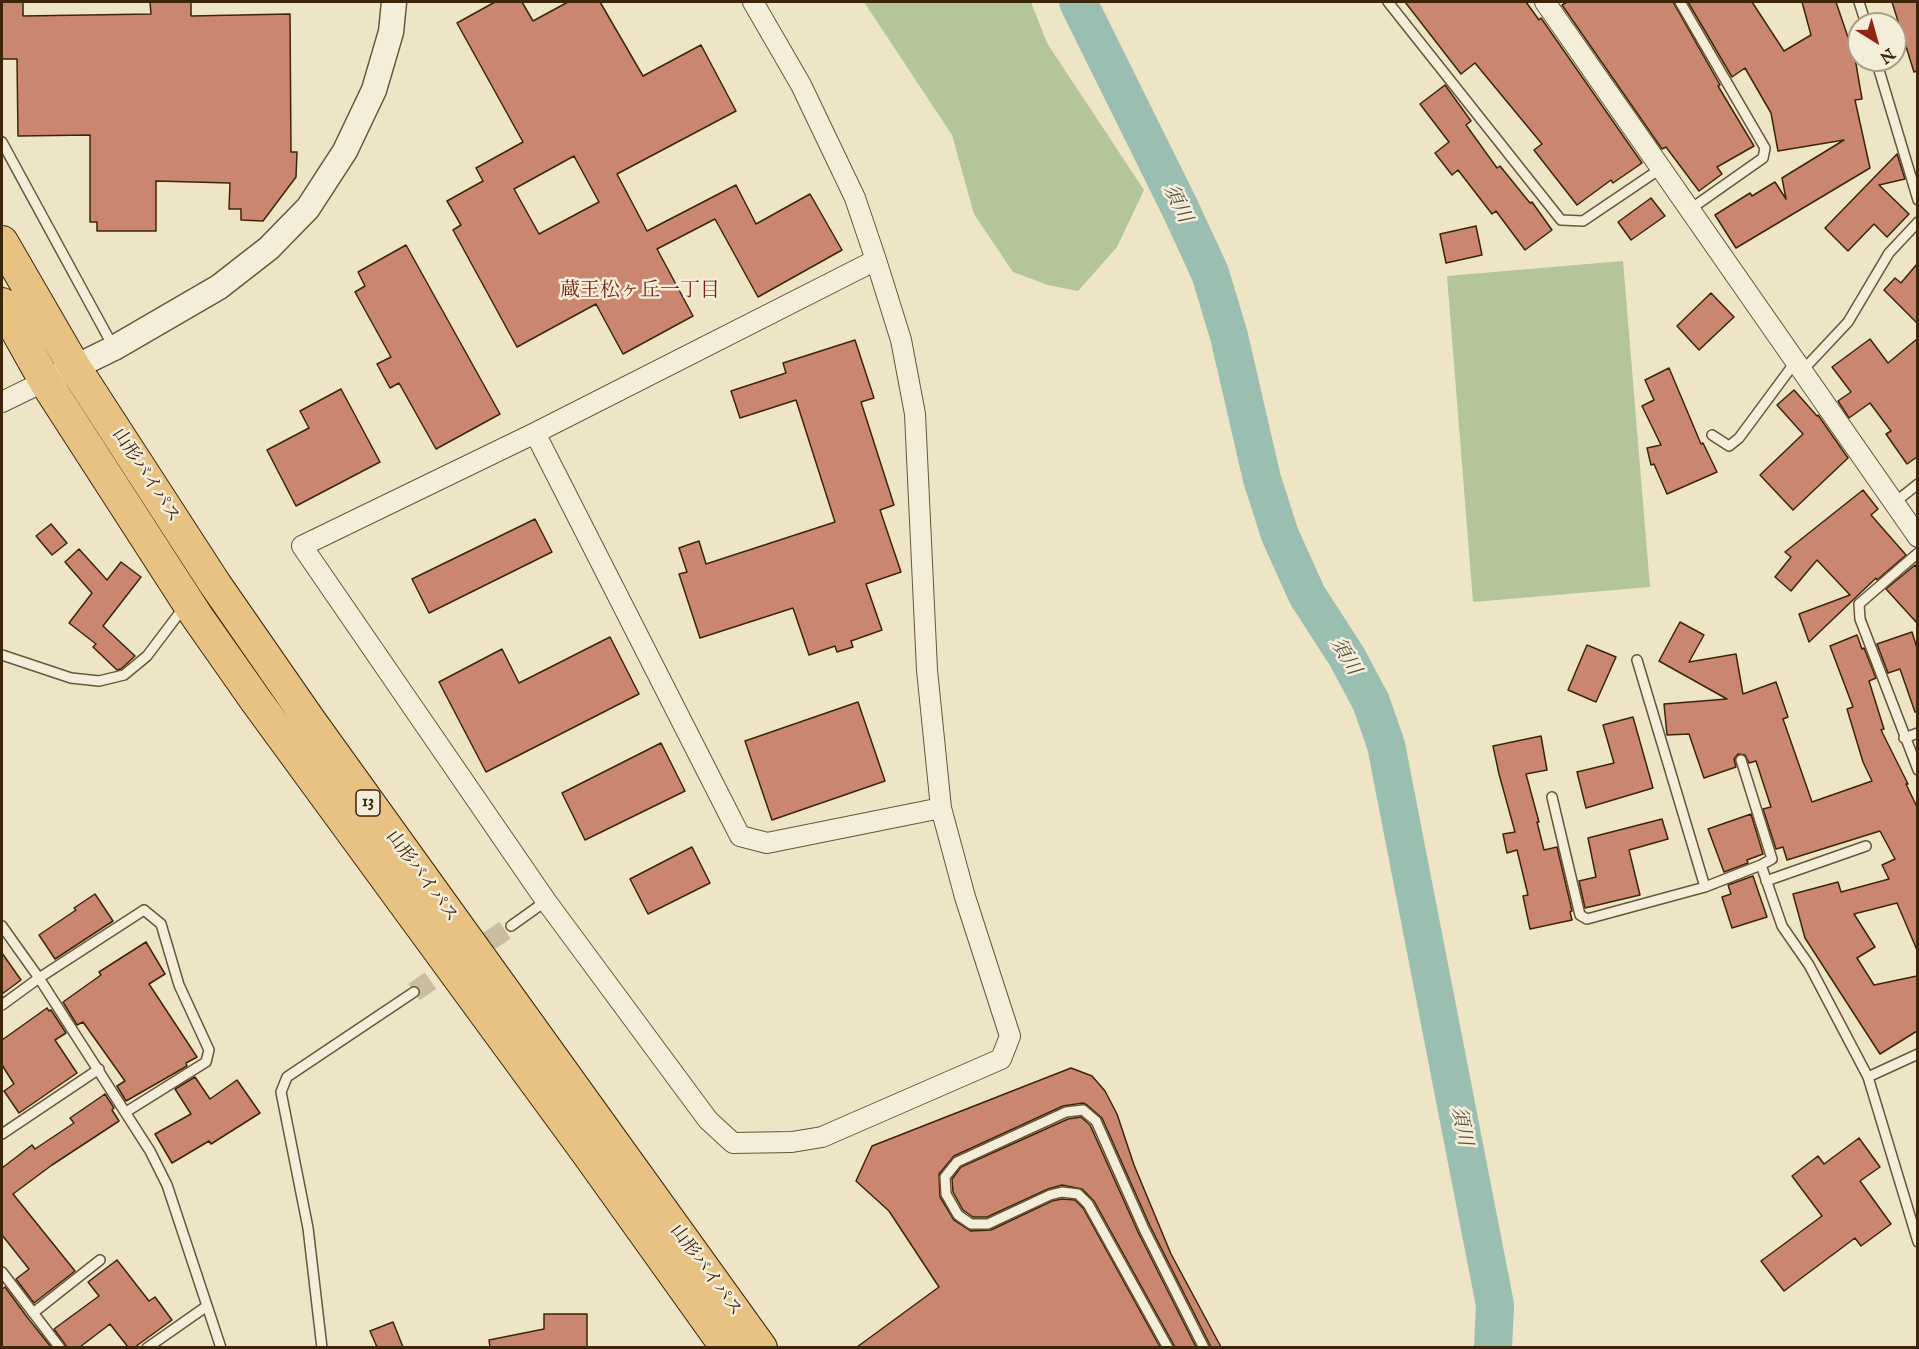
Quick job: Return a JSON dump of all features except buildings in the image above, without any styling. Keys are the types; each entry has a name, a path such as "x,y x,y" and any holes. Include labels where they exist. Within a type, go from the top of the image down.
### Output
{"highway":[{"name":"山形バイパス","path":"2,242 75,368 215,584 309,722 761,1347"},
{"name":"山形バイパス","path":"2,304 45,381 188,602 257,702 727,1347"}],"street":[{"path":"2,402 114,348 219,287 269,248 308,208 345,151 374,90 391,32 394,2"},
{"path":"753,2 801,85 855,198 876,260 901,340 915,414 927,670 940,808 965,897 1011,1036 1001,1059 822,1137 792,1142 733,1143 708,1120 546,901 302,546 535,433 876,260"},
{"path":"1545,2 1917,537"},
{"path":"535,433 740,836 767,843 940,808"}],"lane":[{"path":"1388,2 1561,220 1582,221 1660,169"},
{"path":"1680,2 1765,148 1762,158 1689,210"},
{"path":"1880,72 1917,200"},
{"path":"2,142 114,348"},
{"path":"1712,435 1729,446 1740,438 1799,365 1848,322 1889,253 1917,222"},
{"path":"1894,503 1917,484"},
{"path":"1917,553 1859,604 1860,619 1917,770"},
{"path":"2,655 71,678 99,681 124,675 147,656 188,602"},
{"path":"1637,660 1705,887"},
{"path":"1904,738 1917,733"},
{"path":"1552,797 1580,915 1587,919 1705,887 1772,859 1741,760"},
{"path":"1767,881 1866,846"},
{"path":"1761,865 1782,926 1809,965 1868,1077 1917,1242"},
{"path":"511,926 546,901"},
{"path":"2,1005 39,978 144,910 160,924 179,985 209,1050 206,1062 126,1112"},
{"path":"2,926 99,1069 150,1151 167,1185 221,1347"},
{"path":"322,1347 308,1228 281,1092 287,1077 414,992"},
{"path":"1868,1077 1917,1054"},
{"path":"2,1134 99,1069"},
{"path":"1168,1347 1088,1204 1078,1194 1062,1192 1050,1195 988,1224 971,1224 958,1215 946,1194 945,1177 957,1162 1066,1112 1083,1110 1096,1121 1144,1229 1204,1347"},
{"path":"33,1313 100,1260"},
{"path":"2,1272 60,1347"},
{"path":"147,1347 207,1306"}],"green space":[{"path":"864,2 1031,2 1047,43 1144,190 1117,247 1078,291 1048,285 1013,272 974,214 952,135"},
{"path":"1623,261 1650,587 1473,602 1447,276"}],"waterway":[{"name":"須川","path":"1078,2 1210,273 1229,336 1262,479 1280,535 1307,595 1347,657 1371,702 1386,745 1495,1305 1493,1348"}],"tunnel":[{"path":"414,992 511,926"}],"district":[{"name":"蔵王松ヶ丘一丁目","path":"640,292"}]}
